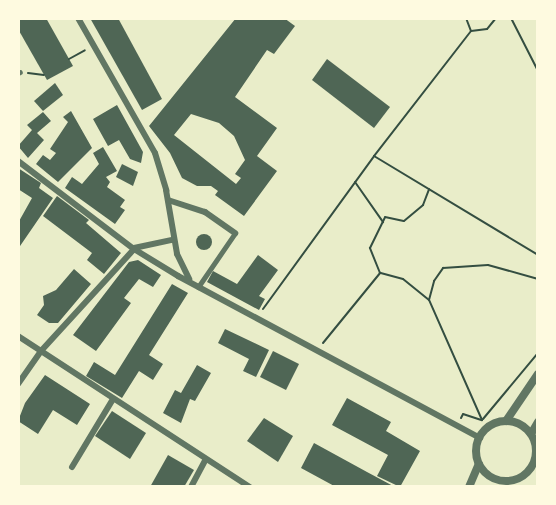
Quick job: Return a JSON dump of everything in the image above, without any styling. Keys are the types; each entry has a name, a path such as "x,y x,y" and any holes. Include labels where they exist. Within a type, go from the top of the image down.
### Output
{"street":[{"path":"78,18 155,153 168,200 173,240 181,266 190,280"},
{"path":"18,161 134,249 255,320 480,438"},
{"path":"168,200 205,212 235,232 198,287"},
{"path":"18,384 40,351 134,249 173,240"},
{"path":"18,336 206,461 250,487"},
{"path":"506,421 538,374"},
{"path":"72,467 113,399"},
{"path":"468,487 479,464 480,438 490,426 506,421 515,423 531,434 537,452 524,476 504,484 489,477 479,464"},
{"path":"531,434 538,422"},
{"path":"191,487 206,461"}],"path":[{"path":"466,18 471,31"},
{"path":"255,320 374,156 471,31 487,29 496,18"},
{"path":"511,18 538,71"},
{"path":"69,59 93,44"},
{"path":"19,72 44,75"},
{"path":"374,156 538,255"},
{"path":"355,182 382,222"},
{"path":"380,273 370,248 382,222 385,217 404,221 423,205 429,189"},
{"path":"429,300 434,281 443,268 488,265 538,279"},
{"path":"380,273 403,279 429,300 482,420"},
{"path":"316,352 380,273"},
{"path":"482,420 538,353"},
{"path":"457,425 463,414 482,420"}],"building":[{"path":"18,18 46,18 73,66 47,80 18,29"},
{"path":"90,18 118,18 162,99 142,110"},
{"path":"236,18 284,18 295,26 274,54 267,50 235,97 277,128 257,156 277,171 244,216 215,195 218,191 211,186 197,186 182,178 170,153 149,126","holes":["191,114 219,123 234,136 245,160 235,174 241,178 236,184 174,135"]},
{"path":"327,59 390,107 374,128 312,80"},
{"path":"55,83 63,95 43,111 34,101"},
{"path":"117,105 143,152 141,163 130,159 119,140 108,146 93,119"},
{"path":"71,111 92,148 58,182 36,164 43,155 50,160 56,153 50,149 68,122 63,117"},
{"path":"43,112 51,121 37,133 44,140 28,158 18,146 32,130 27,125"},
{"path":"103,147 117,171 106,177 110,182 107,187 125,200 120,207 125,210 115,224 65,188 72,177 82,184 99,164 93,153"},
{"path":"122,164 138,172 133,186 116,177"},
{"path":"18,168 41,183 39,188 53,198 18,249 18,223 32,198 18,189"},
{"path":"57,196 89,220 86,223 121,253 104,274 87,260 92,253 43,216"},
{"path":"201,234 207,234 212,242 210,248 201,250 196,245 196,239"},
{"path":"258,255 278,270 259,296 265,299 259,310 207,282 213,271 237,284"},
{"path":"138,260 161,275 153,287 139,279 124,298 131,303 96,351 73,335 129,262"},
{"path":"74,269 91,284 58,323 49,323 37,315 44,305 43,296 56,290"},
{"path":"172,284 188,293 149,355 163,364 153,380 139,371 122,398 86,376 94,362 115,375"},
{"path":"225,329 269,350 256,377 243,371 249,359 218,343"},
{"path":"273,351 299,364 286,390 260,377"},
{"path":"197,365 211,373 195,401 190,399 181,423 163,413 175,390 181,393"},
{"path":"45,375 90,404 77,425 53,410 38,434 18,421 25,403"},
{"path":"347,398 391,422 386,431 420,451 400,487 377,476 388,455 332,425"},
{"path":"112,411 146,433 130,459 95,436"},
{"path":"264,418 293,436 278,462 247,441"},
{"path":"314,443 395,487 336,487 301,468"},
{"path":"168,455 194,470 184,487 150,487"}]}
